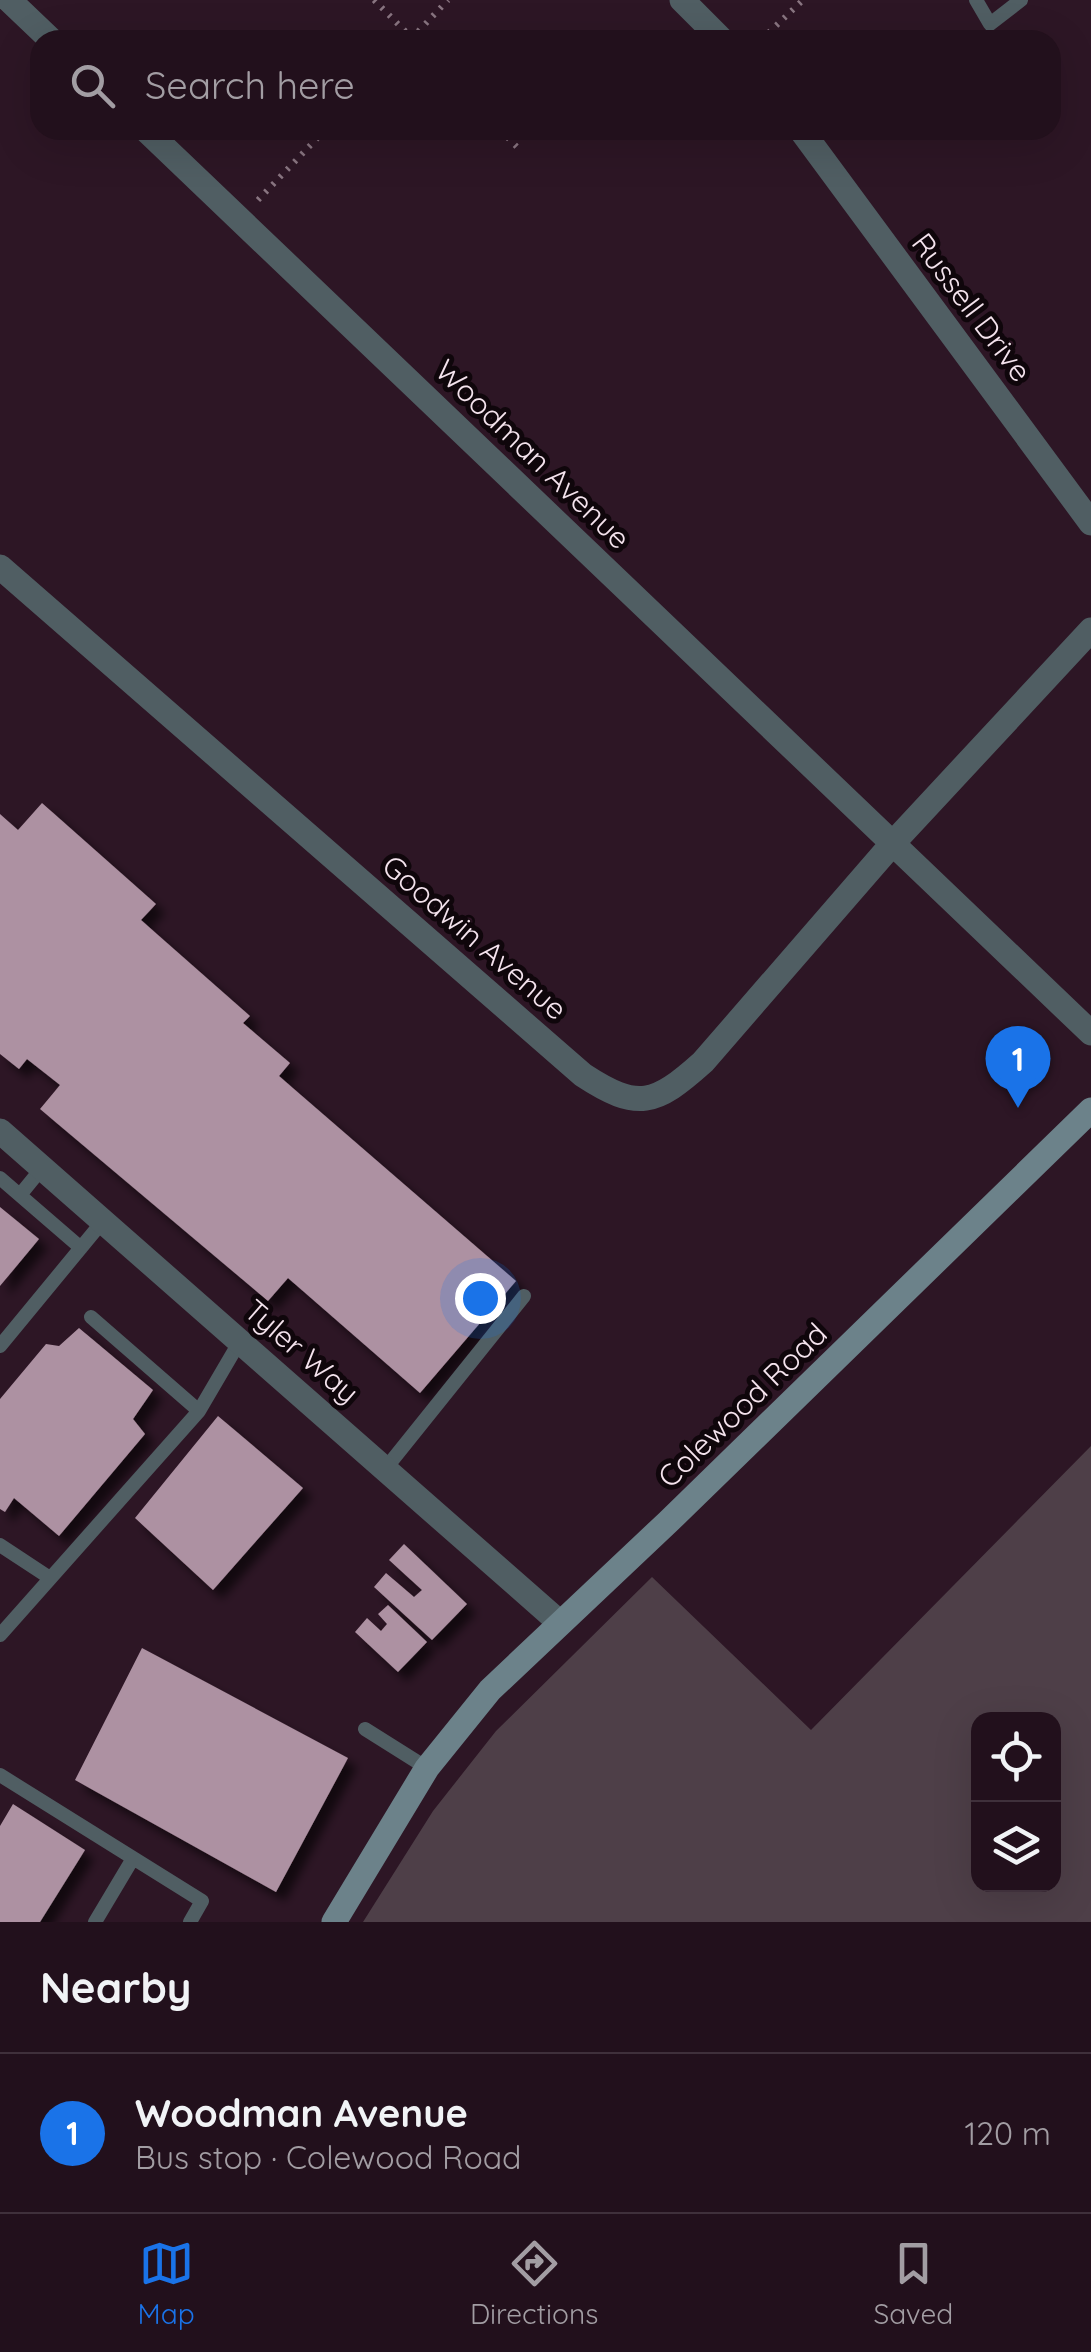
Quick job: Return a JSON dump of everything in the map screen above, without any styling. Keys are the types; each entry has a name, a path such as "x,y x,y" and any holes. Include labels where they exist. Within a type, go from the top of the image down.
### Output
{"main road":[{"name":"Colewood Road","path":"334,1922 434,1758 490,1690 1091,1110"}],"street":[{"path":"9,0 40,30"},
{"path":"682,0 712,30"},
{"name":"Woodman Avenue","path":"156,140 1091,1033"},
{"name":"Russell Drive","path":"808,140 1091,523"},
{"name":"Goodwin Avenue","path":"0,567 583,1074 615,1096 636,1099 672,1090 703,1062 893,843"},
{"path":"893,843 1091,630"},
{"name":"Tyler Way","path":"0,1130 559,1622"}],"lane":[{"path":"976,0 990,24 1022,0"},
{"path":"20,1195 42,1168"},
{"path":"0,1178 81,1248"},
{"path":"0,1346 103,1221"},
{"path":"386,1468 524,1296"},
{"path":"91,1317 198,1411"},
{"path":"0,1635 198,1411 240,1341"},
{"path":"0,1546 50,1578"},
{"path":"365,1729 434,1758"},
{"path":"0,1776 202,1902 190,1922"},
{"path":"95,1922 132,1860"}],"path":[{"path":"374,0 403,30"},
{"path":"420,30 448,0"},
{"path":"772,30 803,0"},
{"path":"240,220 316,140"},
{"path":"510,140 517,147"}],"shaded area":[{"path":"1091,1446 1091,1922 363,1922 433,1811 496,1731 652,1577 811,1730"}],"building":[{"path":"42,803 156,904 141,920 250,1016 243,1023 290,1063 279,1076 516,1281 420,1393 288,1278 268,1301 40,1109 60,1085 27,1059 19,1069 0,1054 0,814 18,830"},
{"path":"0,1207 39,1239 0,1286"},
{"path":"79,1328 153,1390 133,1419 145,1434 59,1536 14,1498 5,1512 0,1509 0,1399 46,1344 59,1346"},
{"path":"218,1416 303,1488 213,1590 135,1518"},
{"path":"404,1544 467,1604 432,1640 374,1587 386,1573 414,1597 422,1590 389,1560"},
{"path":"388,1605 427,1642 398,1672 355,1632 367,1618 381,1631 387,1624 378,1614"},
{"path":"142,1648 348,1758 276,1892 75,1780"},
{"path":"13,1804 85,1850 40,1922 0,1922 0,1826"}],"place":[{"name":"Woodman Avenue","path":"1018,1108"}]}
